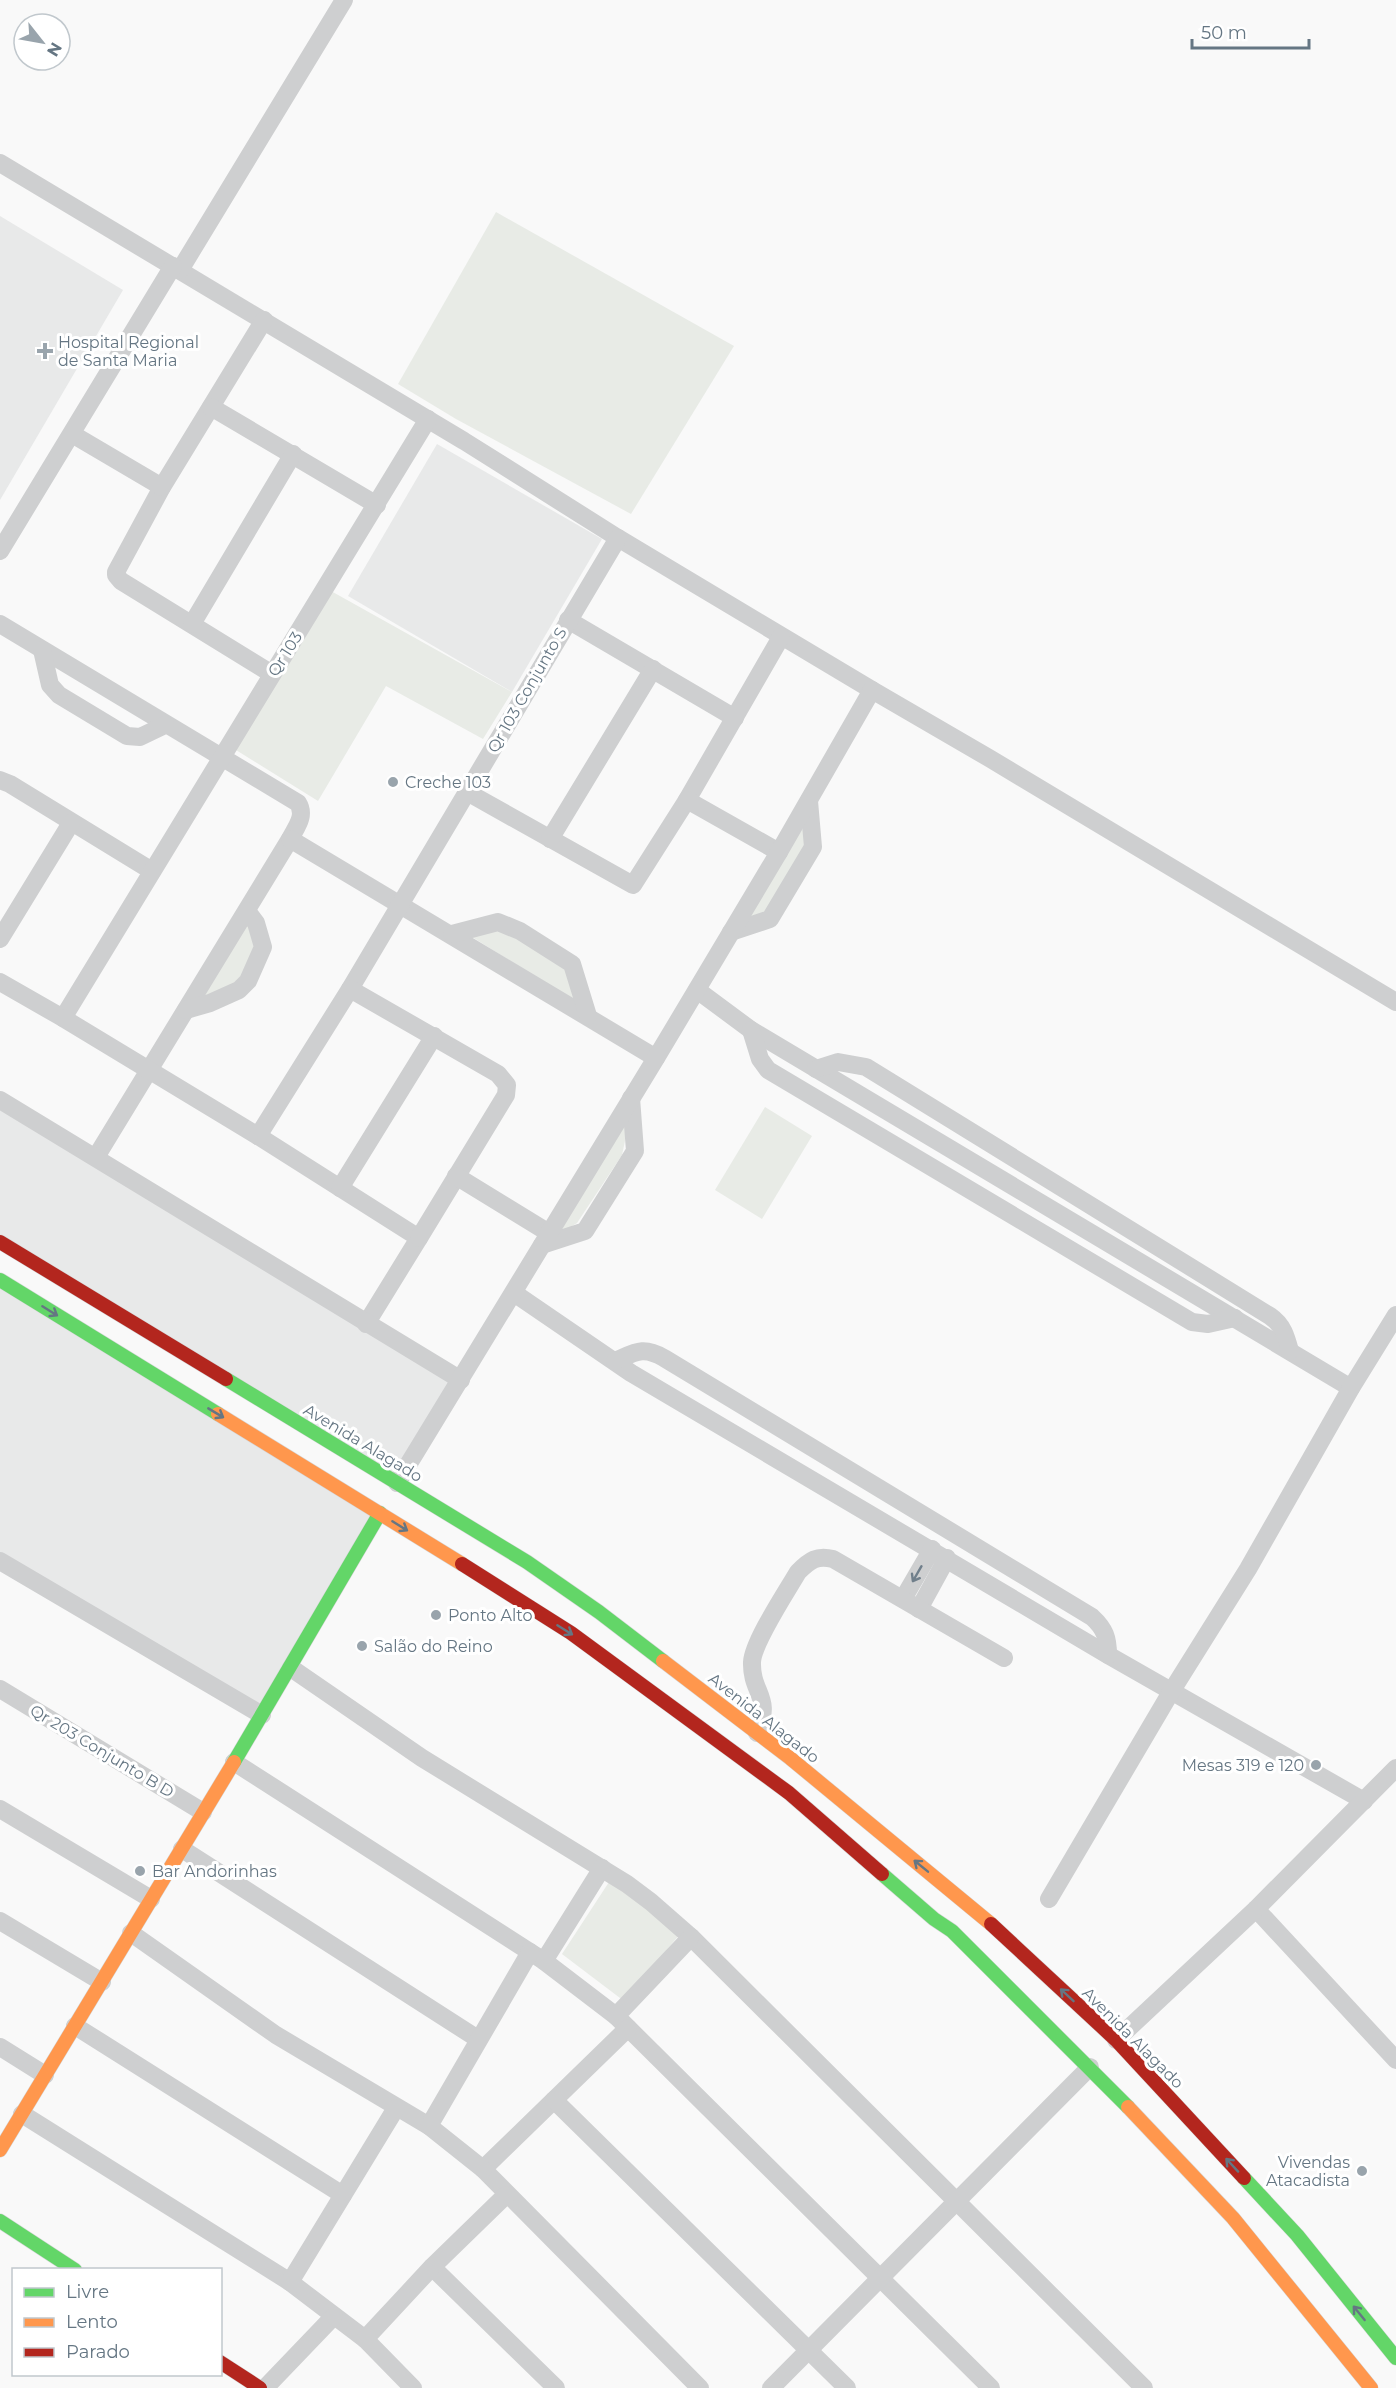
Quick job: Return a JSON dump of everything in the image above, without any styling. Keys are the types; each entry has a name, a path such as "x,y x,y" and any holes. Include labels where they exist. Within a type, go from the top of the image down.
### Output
{"main road":[{"name":"Avenida Alagado","path":"0,1242 527,1562 599,1612 757,1732 974,1908 1116,2040 1297,2235 1396,2358"},
{"path":"0,1280 571,1633 789,1793 934,1919 952,1931 1090,2067 1233,2218 1371,2388"},
{"path":"0,2150 291,1668 380,1513"},
{"path":"934,1919 954,1893"},
{"path":"952,1931 974,1908"},
{"path":"0,2222 72,2268"},
{"path":"222,2363 263,2388"}],"street":[{"path":"0,551 344,0"},
{"path":"0,163 428,419 781,637 989,758 1396,1002"},
{"path":"264,320 162,487 116,575 272,674"},
{"path":"211,407 377,505"},
{"name":"Qr 103","path":"63,1018 428,419"},
{"path":"72,434 162,487"},
{"path":"192,624 293,454"},
{"name":"Qr 103 Conjunto S","path":"258,1136 350,989 618,538"},
{"path":"568,620 735,718"},
{"path":"0,624 298,803 301,807 301,819 290,839 96,1157"},
{"path":"467,792 633,885 687,800 781,637"},
{"path":"42,650 50,685 59,694 127,736 140,737 165,724"},
{"path":"550,839 653,669"},
{"path":"398,1483 697,990 872,690"},
{"path":"0,780 152,871"},
{"path":"687,800 779,852"},
{"path":"731,932 770,919 813,847 809,801"},
{"path":"0,939 70,823"},
{"path":"290,839 656,1058"},
{"path":"186,1010 232,995 248,981 263,946 256,923 247,911"},
{"path":"452,934 498,922 520,931 572,964 588,1016"},
{"path":"0,982 258,1136 419,1238"},
{"path":"350,989 498,1074 507,1084 506,1095 366,1324"},
{"path":"697,990 751,1030 1351,1388"},
{"path":"751,1030 760,1059 768,1070 1192,1322 1208,1324 1235,1318"},
{"path":"340,1188 434,1036"},
{"path":"816,1069 838,1062 866,1067 1270,1316 1284,1331 1290,1351"},
{"path":"456,1176 545,1239 585,1231 634,1151 632,1098"},
{"path":"0,1100 461,1380"},
{"path":"514,1293 631,1373 1171,1692 1364,1801"},
{"path":"1049,1899 1171,1692 1248,1569 1351,1388 1396,1316"},
{"path":"615,1361 639,1350 651,1351 664,1358 1092,1617 1103,1627 1108,1639 1108,1655"},
{"path":"903,1599 940,1554"},
{"path":"919,1609 940,1554"},
{"path":"757,1732 764,1717 764,1707 754,1677 752,1661 758,1644 798,1572 806,1563 822,1557 833,1559 1004,1658"},
{"path":"0,1561 262,1715"},
{"path":"291,1668 422,1758 602,1868 651,1902 691,1938 958,2201 1144,2388"},
{"name":"Qr 203 Conjunto B D","path":"0,1689 203,1812"},
{"path":"234,1762 537,1957 622,2022 992,2388"},
{"path":"1116,2040 1256,1909 1396,1768"},
{"path":"0,1809 151,1899"},
{"path":"182,1849 478,2039"},
{"path":"429,2126 478,2039 602,1868"},
{"path":"1256,1909 1396,2060"},
{"path":"0,1920 102,1982"},
{"path":"131,1933 276,2035 429,2126 483,2169 506,2195 700,2388"},
{"path":"483,2169 554,2100 691,1938"},
{"path":"75,2026 343,2195"},
{"path":"0,2048 45,2075"},
{"path":"771,2388 1090,2067"},
{"path":"554,2100 846,2388"},
{"path":"290,2282 396,2108"},
{"path":"22,2114 290,2282 365,2339 413,2388"},
{"path":"365,2339 432,2267 506,2195"},
{"path":"432,2267 556,2388"},
{"path":"263,2388 334,2316"}],"shaded area":[{"path":"496,212 734,346 631,514 456,419 398,384"},
{"name":"Hospital Regional de Santa Maria","path":"0,216 123,290 0,500"},
{"path":"437,444 602,539 512,692 348,596"},
{"path":"331,591 512,692 483,739 386,686 318,801 236,750"},
{"path":"806,816 809,844 767,917 739,926"},
{"path":"246,917 256,952 238,984 194,1002"},
{"path":"500,926 569,965 579,1004 464,932"},
{"path":"0,1105 461,1380 397,1483 0,1244"},
{"path":"765,1107 812,1136 762,1219 715,1190"},
{"path":"625,1114 625,1141 622,1155 577,1223 564,1231 556,1228"},
{"path":"0,1285 380,1513 262,1715 0,1552"},
{"path":"611,1879 680,1934 624,2001 562,1954"}],"traffic: fast":[{"path":"0,1280 218,1414"},
{"path":"226,1379 527,1562 599,1612 663,1661"},
{"path":"234,1762 380,1513"},
{"path":"882,1874 934,1919 952,1931 1128,2107"},
{"path":"1244,2178 1297,2235 1396,2358"},
{"path":"0,2221 72,2268"}],"traffic: slow":[{"path":"218,1414 462,1564"},
{"path":"663,1661 790,1758 991,1924"},
{"path":"0,2150 234,1762"},
{"path":"1128,2107 1233,2218 1371,2388"}],"traffic: jam":[{"path":"0,1242 226,1379"},
{"path":"462,1564 571,1633 789,1793 882,1874"},
{"path":"991,1924 1116,2040 1244,2178"},
{"path":"222,2363 260,2388"}],"place":[{"name":"Hospital Regional de Santa Maria","path":"45,351"},
{"name":"Creche 103","path":"393,782"},
{"name":"Ponto Alto","path":"436,1615"},
{"name":"Salão do Reino","path":"362,1646"},
{"name":"Mesas 319 e 120","path":"1316,1765"},
{"name":"Bar Andorinhas","path":"140,1871"},
{"name":"Vivendas Atacadista","path":"1362,2171"}]}
